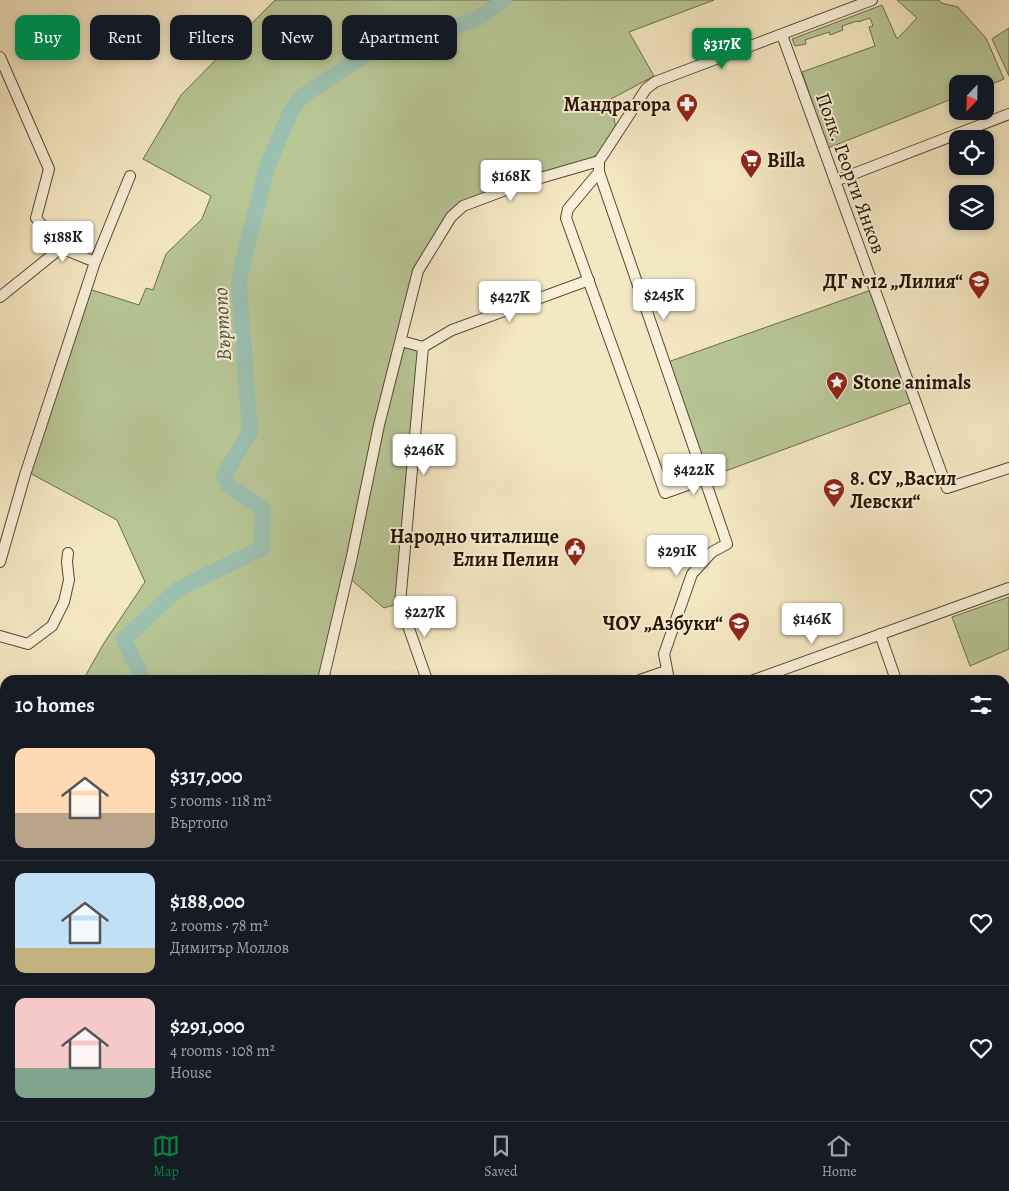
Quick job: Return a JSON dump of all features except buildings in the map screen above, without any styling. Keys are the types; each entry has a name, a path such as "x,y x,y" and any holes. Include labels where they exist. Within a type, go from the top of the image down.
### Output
{"street":[{"path":"704,479 666,493 566,218 568,209 599,166 646,89 655,82 872,0"},
{"name":"Полк. Георги Янков","path":"782,35 947,488 1009,468"},
{"path":"0,57 50,169 36,218 61,248 95,262"},
{"path":"835,180 1009,114"},
{"path":"323,675 352,556 379,425 418,271 451,217 463,206 513,187 599,166"},
{"path":"599,166 727,544 712,552 692,574 664,654 668,675"},
{"path":"0,562 4,528 95,262 130,176"},
{"path":"0,297 61,248"},
{"path":"401,341 422,347 452,330 588,280"},
{"path":"422,347 400,603 425,675"},
{"path":"0,636 28,644 52,626 64,602 69,580 68,553"},
{"path":"768,675 1009,588"},
{"path":"880,634 894,675"}],"green space":[{"path":"275,0 714,0 629,32 654,76 611,99 616,130 606,148 591,159 528,180 451,217 418,271 401,341 423,347 400,603 384,608 348,577 324,675 86,675 104,643 145,582 117,520 26,471 86,288 139,305 146,288 153,290 166,254 202,219 211,196 143,159 181,95 216,60 252,60 252,23"},
{"path":"897,0 939,0 941,3 958,7 986,38 1004,79 994,83 994,75 949,75 949,100 828,148 802,72 875,46 869,27 873,26 870,18 842,26 843,30 830,35 829,32 805,40 806,44 795,46 792,39 882,5 897,39 917,18"},
{"path":"1009,28 1009,76 992,39"},
{"path":"874,289 915,401 704,479 665,363"},
{"path":"1009,597 1009,649 970,666 952,617"}],"waterway":[{"name":"Въртопо","path":"141,675 124,639 178,589 262,548 263,509 229,486 224,475 250,432 239,285 242,266 267,167 291,111 301,97 371,51 433,34 479,18 504,0"}],"place":[{"name":"Мандрагора","path":"687,123"},
{"name":"Billa","path":"751,179"},
{"name":"ДГ №12 „Лилия“","path":"979,300"},
{"name":"Stone animals","path":"837,401"},
{"name":"8. СУ „Васил Левски“","path":"834,508"},
{"name":"Народно читалище Елин Пелин","path":"575,567"},
{"name":"ЧОУ „Азбуки“","path":"739,642"}]}
